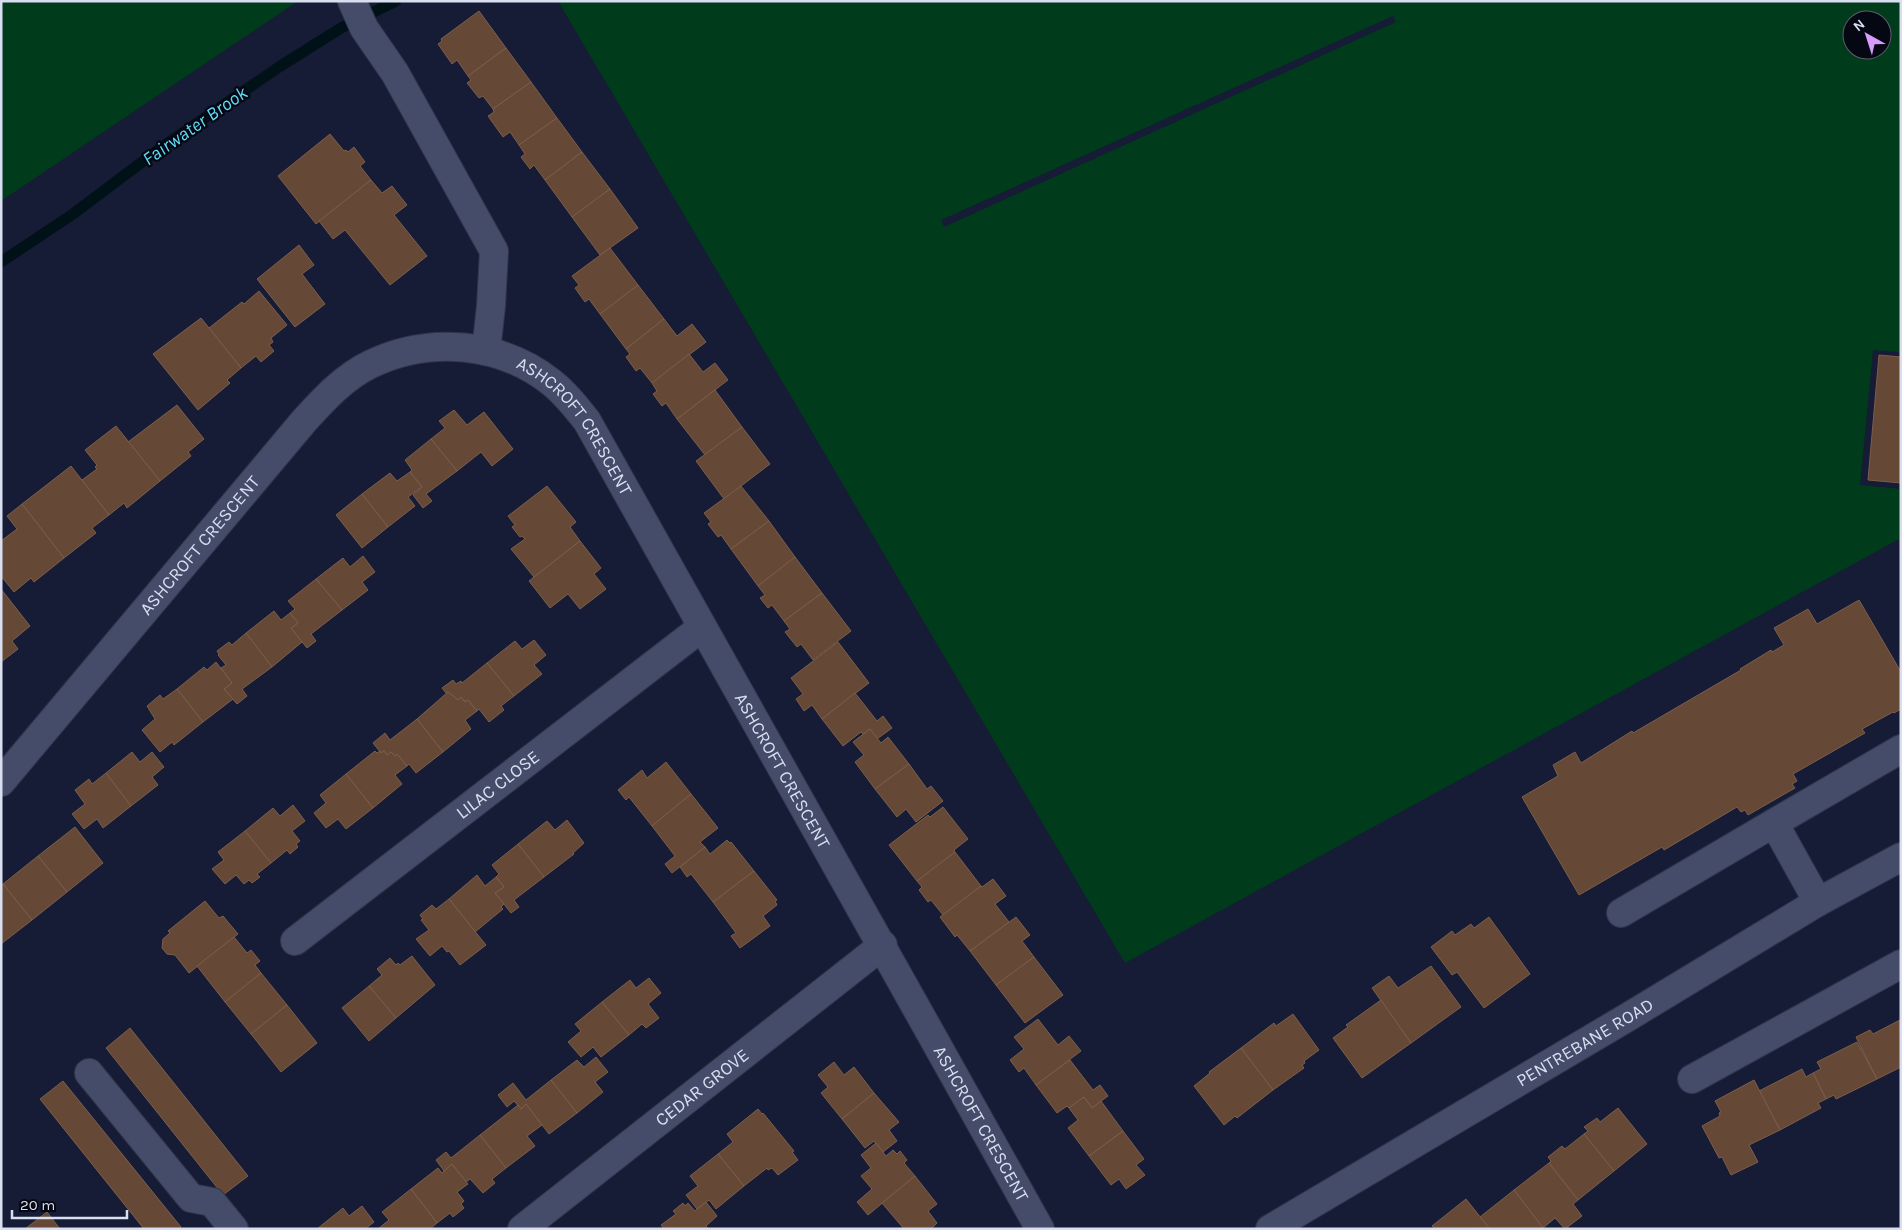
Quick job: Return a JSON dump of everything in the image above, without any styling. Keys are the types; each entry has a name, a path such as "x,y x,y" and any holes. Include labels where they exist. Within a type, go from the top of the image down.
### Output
{"street":[{"path":"352,1 364,28 396,72 494,251 486,351"},
{"name":"ASHCROFT CRESCENT","path":"1,782 325,397 346,379 370,364 396,354 423,348 451,346 486,351 504,356 529,368 551,382 571,401 587,421 701,628 883,945 1040,1229"},
{"name":"LILAC CLOSE","path":"295,941 701,628"},
{"path":"1621,914 1901,749"},
{"path":"1774,823 1818,902"},
{"name":"PENTREBANE ROAD","path":"1270,1229 1818,902 1901,856"},
{"name":"CEDAR GROVE","path":"522,1229 883,945"},
{"path":"1692,1079 1901,964"},
{"path":"89,1073 191,1198 212,1202 234,1229"}],"green space":[{"path":"1,1 298,1 1,201"},
{"path":"558,1 1901,1 1901,352 1873,350 1860,485 1901,489 1901,538 1125,963","holes":["1393,16 1396,22 944,227 941,220"]}],"building":[{"path":"479,11 506,48 468,76 457,60 452,64 438,44 442,41 441,39"},
{"path":"506,48 531,82 493,109 483,96 479,98 467,83 471,80 468,76"},
{"path":"531,82 557,118 519,145 510,132 503,137 488,116 494,112 493,109"},
{"path":"557,118 582,152 545,180 534,165 530,169 521,157 525,154 519,145"},
{"path":"330,134 344,151 348,152 354,147 365,162 360,166 371,180 316,224 278,176"},
{"path":"582,152 610,189 572,217 545,180"},
{"path":"371,180 382,193 392,186 407,205 394,215 427,256 390,285 345,230 333,239 319,221"},
{"path":"610,189 638,228 600,255 572,217"},
{"path":"299,245 314,265 302,274 325,304 295,327 257,279"},
{"path":"610,248 638,285 600,314 589,299 585,302 575,288 579,285 572,276"},
{"path":"638,285 664,319 626,349 600,314"},
{"path":"259,291 287,325 271,338 273,342 269,345 274,351 261,362 256,356 241,368 209,328 242,302 244,304"},
{"path":"201,318 241,368 227,380 230,383 198,410 153,354"},
{"path":"664,319 677,336 692,324 706,342 652,383 640,368 636,371 626,357 630,354 626,349"},
{"path":"689,354 703,372 715,363 728,380 677,419 666,403 662,406 653,394 657,391 652,383"},
{"path":"1879,355 1901,357 1901,483 1868,480"},
{"path":"715,390 742,427 705,455 677,419"},
{"path":"177,405 204,439 188,452 191,456 160,481 128,442"},
{"path":"454,410 467,425 484,412 513,449 492,466 481,452 457,471 431,439 445,428 439,421"},
{"path":"116,426 160,481 127,508 124,503 109,515 82,480 97,469 95,467 97,465 85,450"},
{"path":"742,427 770,464 724,499 696,461"},
{"path":"431,439 457,471 426,494 432,501 423,508 413,495 422,487 410,472 412,470 405,460"},
{"path":"71,466 109,515 92,528 96,533 64,558 22,504"},
{"path":"410,472 422,487 408,497 415,506 388,527 362,494 390,473 397,481"},
{"path":"547,486 576,522 570,527 580,541 534,577 511,549 525,539 522,536 520,537 512,527 515,525 508,516"},
{"path":"741,486 769,521 731,549 721,535 718,537 708,524 711,522 704,513"},
{"path":"362,494 388,527 362,548 336,515"},
{"path":"22,504 64,558 34,582 31,578 14,592 1,576 1,541 17,529 7,516"},
{"path":"769,521 795,557 758,586 731,549"},
{"path":"580,541 601,568 594,574 606,589 580,609 568,594 550,608 529,581"},
{"path":"363,556 375,572 362,582 368,590 342,610 316,579 343,558 350,567"},
{"path":"795,557 822,593 784,621 772,605 768,608 760,598 765,595 758,586"},
{"path":"316,579 342,610 311,634 316,641 307,648 291,628 298,623 290,613 295,609 288,601"},
{"path":"1,589 30,626 12,641 18,649 1,662"},
{"path":"822,593 851,631 813,660 801,644 797,647 785,632 790,629 784,621"},
{"path":"1859,600 1901,672 1901,709 1862,729 1865,733 1793,774 1797,781 1792,784 1795,788 1748,815 1745,810 1741,812 1737,807 1664,850 1662,847 1579,895 1522,797 1558,776 1553,765 1575,752 1581,763 1632,731 1633,733 1741,670 1771,650 1772,652 1784,645 1774,628 1808,609 1817,624"},
{"path":"274,611 281,620 290,613 298,623 291,628 302,642 272,667 246,633"},
{"path":"246,633 272,667 242,689 247,696 237,704 224,689 232,683 221,668 226,665 217,651 229,642 232,645"},
{"path":"534,640 546,655 534,665 542,674 514,696 487,663 515,641 522,649"},
{"path":"838,642 869,683 822,719 812,705 804,711 796,699 803,694 791,678"},
{"path":"216,662 232,683 224,689 233,699 203,722 177,689 204,667 207,670"},
{"path":"487,663 514,696 501,706 504,710 489,722 479,709 477,711 468,700 465,702 461,697 458,700 448,692 446,693 442,688 453,680 456,684 461,681 462,683"},
{"path":"177,689 203,722 174,745 172,742 160,752 142,730 155,719 147,706 160,695 163,699"},
{"path":"448,692 458,700 461,697 465,702 468,700 477,711 465,720 471,729 443,752 417,719"},
{"path":"855,693 877,721 883,716 892,728 877,739 870,729 863,734 861,732 843,746 822,719"},
{"path":"417,719 443,752 416,773 397,754 395,756 391,752 387,755 384,751 381,753 373,743 385,733 390,740"},
{"path":"870,729 881,743 888,737 909,764 875,789 855,762 864,755 853,742"},
{"path":"375,751 377,753 380,751 381,753 384,751 387,755 391,752 395,756 397,754 407,766 395,775 402,784 373,808 346,774"},
{"path":"132,752 140,762 152,752 164,767 152,777 158,785 131,806 106,773"},
{"path":"666,762 691,794 652,826 629,797 626,800 618,790 642,770 647,778"},
{"path":"909,764 927,789 931,786 943,801 916,822 906,809 897,817 875,789"},
{"path":"106,773 131,806 103,828 97,819 84,829 72,814 85,804 75,790 89,779 92,784"},
{"path":"346,774 373,808 346,829 338,819 326,828 314,813 326,803 320,795"},
{"path":"691,794 718,828 700,842 705,847 672,873 665,864 675,856 652,826"},
{"path":"293,805 305,821 292,831 300,841 296,844 298,847 290,854 287,850 271,863 245,831 273,808 280,816"},
{"path":"943,807 968,839 954,850 955,852 917,881 889,845 928,815 930,817"},
{"path":"567,820 584,843 574,854 544,877 518,844 547,821 555,830"},
{"path":"75,827 103,863 67,892 38,856"},
{"path":"245,831 271,863 257,874 260,877 252,883 249,880 244,884 236,875 225,884 212,869 224,860 218,852"},
{"path":"727,840 731,842 754,871 713,902 691,874 687,877 680,867 705,847 710,854"},
{"path":"518,844 544,877 514,900 519,907 511,913 495,893 504,887 496,877 499,874 492,865"},
{"path":"955,852 981,886 943,915 931,900 928,902 919,890 922,887 917,881"},
{"path":"38,856 67,892 32,920 3,884"},
{"path":"754,871 777,900 775,901 777,905 763,916 770,926 740,948 731,936 736,933 713,902"},
{"path":"477,875 485,886 496,877 504,887 495,893 504,904 501,907 503,909 475,932 449,899"},
{"path":"993,879 1006,896 995,904 1009,922 970,951 957,935 955,937 940,917"},
{"path":"3,884 32,920 1,944 1,885"},
{"path":"449,899 486,945 460,965 449,951 447,952 442,946 430,956 416,939 429,930 421,920 423,919 420,915 432,905 436,909"},
{"path":"205,901 219,918 223,916 238,934 189,973 175,955 167,954 162,948 163,939 170,933 168,931"},
{"path":"1016,917 1030,935 1022,941 1034,957 996,985 970,951"},
{"path":"1489,917 1530,974 1484,1008 1457,972 1452,975 1431,947 1452,931 1455,935 1471,924 1474,928"},
{"path":"234,937 247,953 251,950 260,961 255,965 261,973 225,1002 197,966"},
{"path":"412,956 435,985 396,1018 369,986 382,975 377,969 390,958 396,965 398,963 400,965"},
{"path":"1034,957 1063,995 1025,1023 996,985"},
{"path":"1431,966 1461,1007 1411,1043 1372,988 1389,976 1398,988"},
{"path":"261,973 287,1005 251,1034 225,1002"},
{"path":"649,978 661,993 648,1004 659,1018 646,1028 642,1024 629,1035 602,1002 630,980 636,988"},
{"path":"369,986 396,1018 369,1041 342,1008"},
{"path":"1381,1000 1411,1043 1362,1078 1333,1038 1348,1027 1346,1025"},
{"path":"602,1002 629,1035 601,1057 593,1047 581,1057 568,1042 581,1031 575,1024"},
{"path":"287,1005 317,1043 281,1072 251,1034"},
{"path":"1293,1014 1319,1050 1304,1061 1305,1063 1302,1065 1304,1068 1273,1090 1241,1048 1274,1023 1276,1026"},
{"path":"1038,1019 1058,1045 1069,1036 1081,1051 1036,1085 1024,1068 1019,1072 1010,1060 1024,1049 1014,1037"},
{"path":"1900,1020 1901,1067 1877,1079 1856,1037 1870,1030 1873,1034"},
{"path":"130,1028 248,1176 223,1195 106,1048"},
{"path":"1857,1042 1877,1079 1836,1099 1834,1095 1826,1099 1813,1073 1821,1069 1817,1062"},
{"path":"1241,1048 1273,1090 1237,1118 1235,1116 1224,1125 1194,1086"},
{"path":"596,1057 608,1072 595,1082 603,1092 577,1113 551,1080 577,1060 584,1067"},
{"path":"1070,1060 1093,1090 1100,1085 1108,1096 1092,1108 1084,1097 1069,1108 1067,1106 1057,1113 1036,1085"},
{"path":"834,1062 844,1075 854,1067 874,1093 842,1119 821,1093 828,1087 818,1075"},
{"path":"1802,1069 1806,1077 1813,1073 1826,1099 1818,1103 1821,1108 1780,1130 1759,1091"},
{"path":"551,1080 577,1113 549,1134 526,1104 521,1109 514,1101 507,1107 498,1095 513,1083 526,1100"},
{"path":"1754,1080 1780,1130 1749,1145 1758,1162 1731,1175 1722,1157 1719,1158 1702,1126 1720,1116 1719,1113 1721,1112 1715,1101"},
{"path":"63,1081 181,1227 179,1229 144,1229 40,1099"},
{"path":"874,1093 899,1122 889,1130 897,1141 883,1152 874,1141 865,1148 842,1119"},
{"path":"1084,1097 1092,1108 1101,1101 1123,1131 1089,1156 1068,1128 1078,1120 1069,1108"},
{"path":"526,1104 542,1125 527,1136 535,1146 506,1168 480,1135 518,1105 521,1109"},
{"path":"1618,1108 1647,1144 1614,1171 1584,1134 1588,1131 1584,1127 1597,1118 1600,1122"},
{"path":"758,1109 794,1151 792,1152 798,1160 778,1175 772,1168 768,1170 767,1168 744,1186 718,1154 733,1142 727,1134"},
{"path":"1123,1131 1144,1159 1136,1165 1145,1175 1126,1189 1119,1179 1111,1185 1089,1156"},
{"path":"1584,1134 1614,1171 1578,1200 1549,1163 1551,1161 1548,1157 1562,1146 1565,1149"},
{"path":"480,1135 506,1168 492,1179 495,1183 483,1193 470,1179 466,1182 452,1164 444,1171 436,1160 446,1152 451,1158"},
{"path":"876,1143 886,1156 893,1150 897,1154 900,1151 907,1160 904,1163 915,1176 868,1215 857,1202 872,1189 861,1176 871,1168 861,1155"},
{"path":"718,1154 744,1186 716,1209 709,1200 697,1209 686,1195 698,1186 690,1176"},
{"path":"1549,1163 1578,1200 1573,1204 1582,1216 1565,1229 1555,1218 1543,1228 1514,1190"},
{"path":"452,1164 468,1184 457,1192 464,1201 461,1204 464,1208 453,1217 450,1213 437,1223 411,1189 438,1168 442,1173"},
{"path":"915,1176 937,1204 928,1211 937,1223 931,1229 904,1229 882,1203"},
{"path":"411,1189 437,1223 430,1229 378,1229 389,1220 382,1212"},
{"path":"1514,1190 1542,1229 1489,1229 1480,1217"},
{"path":"1466,1199 1489,1228 1435,1229 1432,1226"},
{"path":"706,1202 717,1216 706,1226 708,1229 664,1229 661,1225 676,1214 673,1211 683,1203 685,1206 688,1203 695,1211"},
{"path":"362,1206 374,1222 365,1229 317,1229 343,1208 349,1216"},
{"path":"47,1212 60,1229 25,1229"}],"waterway":[{"name":"Fairwater Brook","path":"1,262 73,214 162,147 279,67 341,28 396,1"}]}
